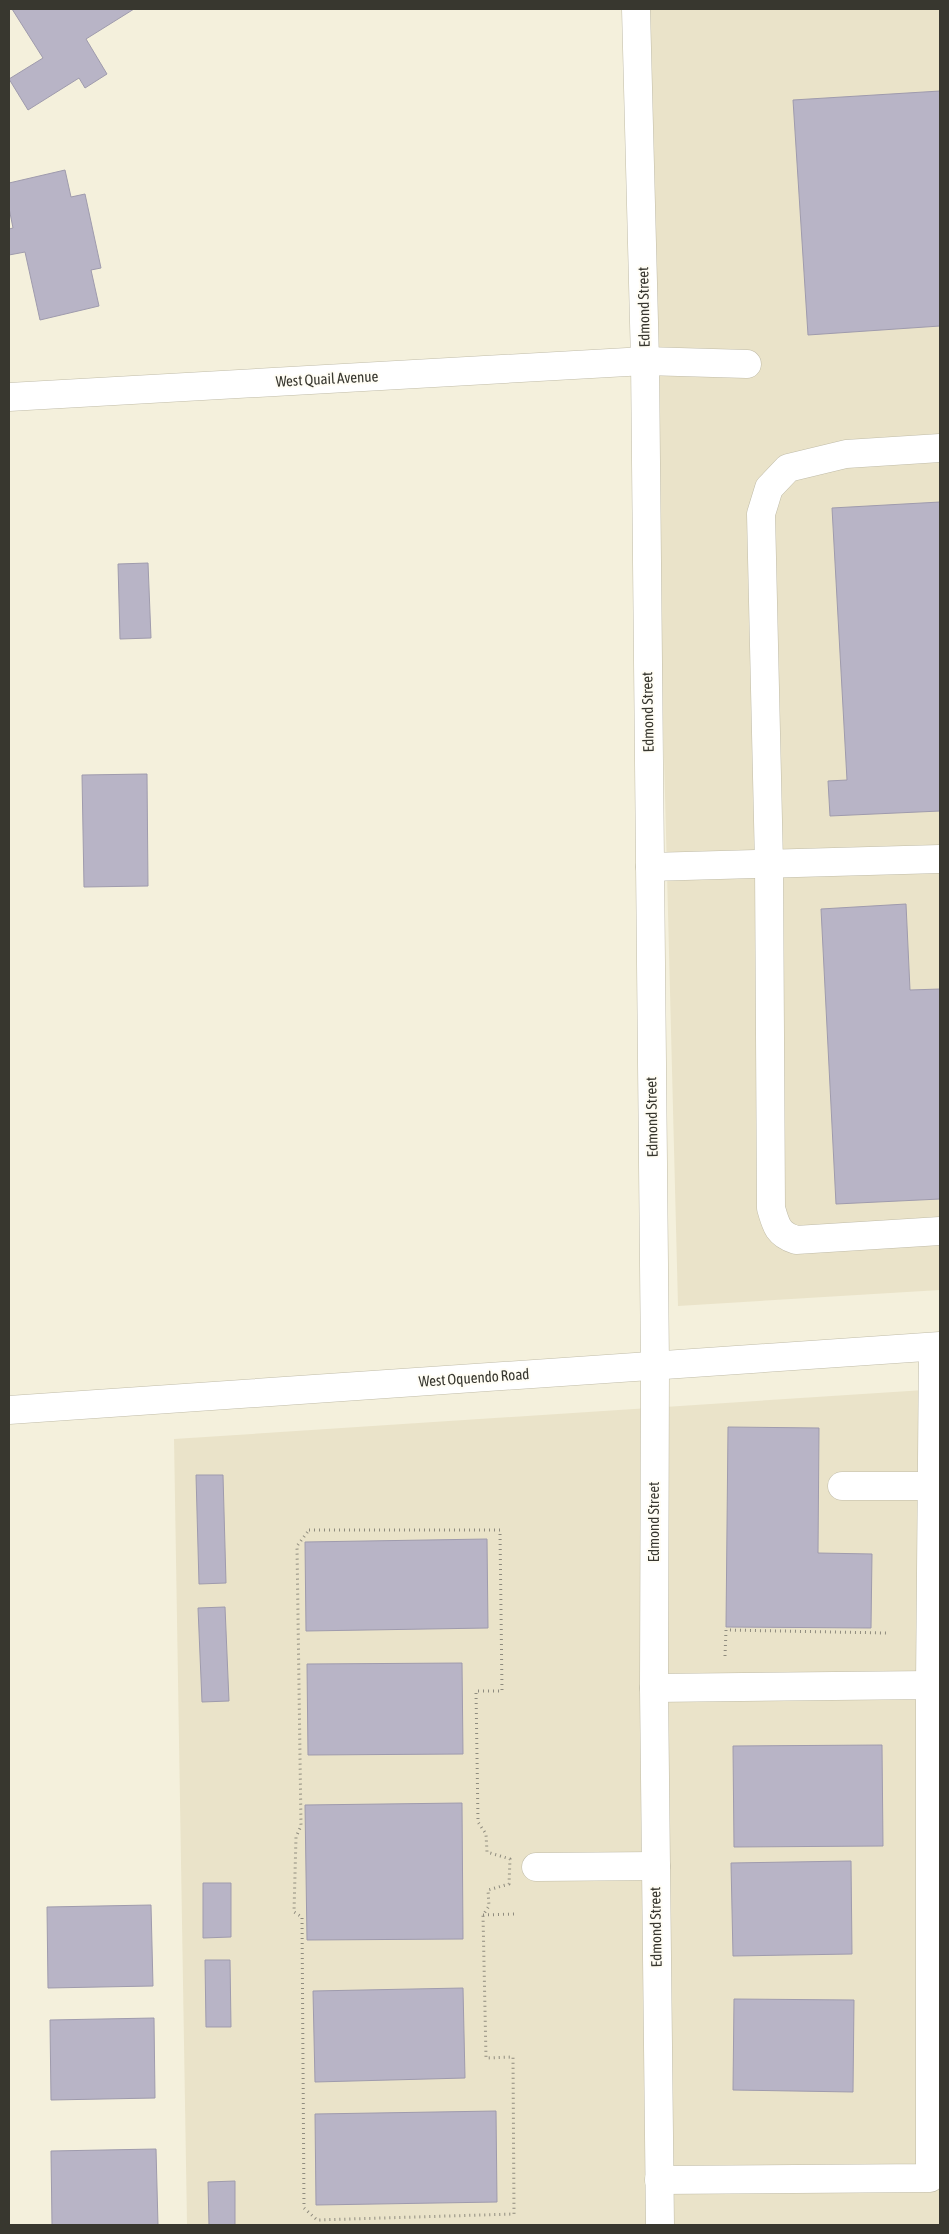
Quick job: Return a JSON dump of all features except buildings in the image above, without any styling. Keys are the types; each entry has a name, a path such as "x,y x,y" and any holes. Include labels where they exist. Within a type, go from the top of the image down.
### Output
{"street":[{"name":"Edmond Street","path":"636,9 645,361 655,1365 654,1688 660,2225"},
{"name":"West Quail Avenue","path":"9,397 645,361 747,364"},
{"path":"940,448 846,454 788,468 769,488 762,514 769,864 771,1208 775,1222 783,1236 796,1240 940,1231"},
{"path":"650,867 940,859"},
{"path":"659,2180 935,2178 935,1994 930,1685 935,1631 932,1486 936,1347"},
{"name":"West Oquendo Road","path":"9,1410 936,1347"},
{"path":"842,1486 932,1486"},
{"path":"654,1688 930,1685"},
{"path":"536,1867 656,1866"}],"path":[{"path":"309,1530 500,1530 502,1692 476,1692 478,1822 486,1834 487,1852 510,1858 509,1884 488,1890 489,1906 483,1915 486,2058 513,2057 514,2214 317,2220 304,2208 302,1917 294,1912 296,1836 301,1826 297,1546 309,1530"},
{"path":"725,1661 726,1630 886,1633"},
{"path":"483,1915 515,1914"}],"shaded area":[{"path":"645,9 940,9 940,1290 678,1306"},
{"path":"940,1389 940,2225 187,2225 174,1439"}]}
